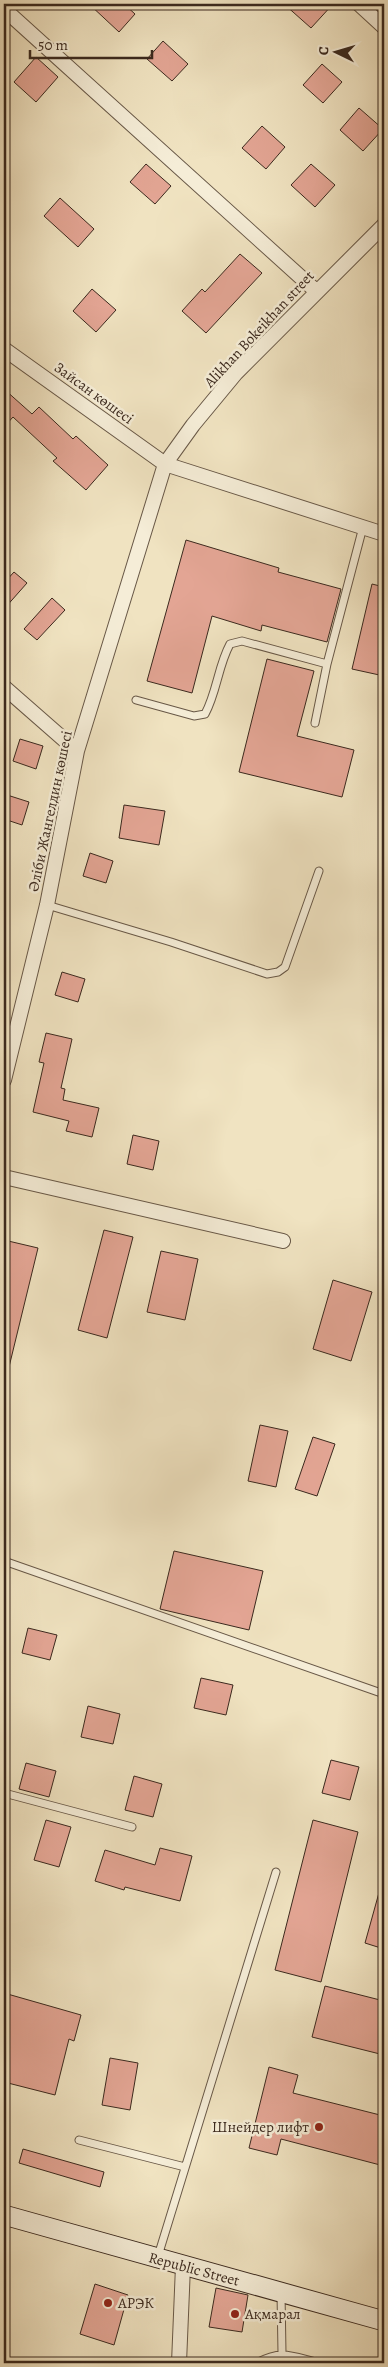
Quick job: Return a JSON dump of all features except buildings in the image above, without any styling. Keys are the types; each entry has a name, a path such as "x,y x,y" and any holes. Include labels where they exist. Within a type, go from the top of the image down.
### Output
{"main road":[{"name":"Republic Street","path":"4,2215 384,2321"}],"street":[{"path":"359,4 384,27"},
{"path":"4,9 316,291"},
{"name":"Alikhan Bokeikhan street","path":"165,464 193,425 236,374 316,291 384,225"},
{"name":"Зайсан көшесі","path":"4,349 165,464 384,534"},
{"name":"Әліби Жангелдин көшесі","path":"4,1080 47,905 77,751 165,464"},
{"path":"4,687 77,751"},
{"path":"4,1178 284,1241"},
{"path":"179,2363 182,2266"}],"lane":[{"path":"315,723 327,664 363,527"},
{"path":"136,700 194,716 206,714 224,655 230,644 242,641 327,664"},
{"path":"47,905 272,974 285,967 319,871"},
{"path":"4,1562 384,1694"},
{"path":"4,1793 132,1827"},
{"path":"157,2259 276,1872"},
{"path":"79,2140 185,2168"},
{"path":"280,2293 282,2353"},
{"path":"256,2363 270,2356 282,2353 320,2363"}],"place":[{"name":"Шнейдер лифт","path":"319,2127"},
{"name":"АРЭК","path":"108,2303"},
{"name":"Ақмарал","path":"235,2314"}]}
